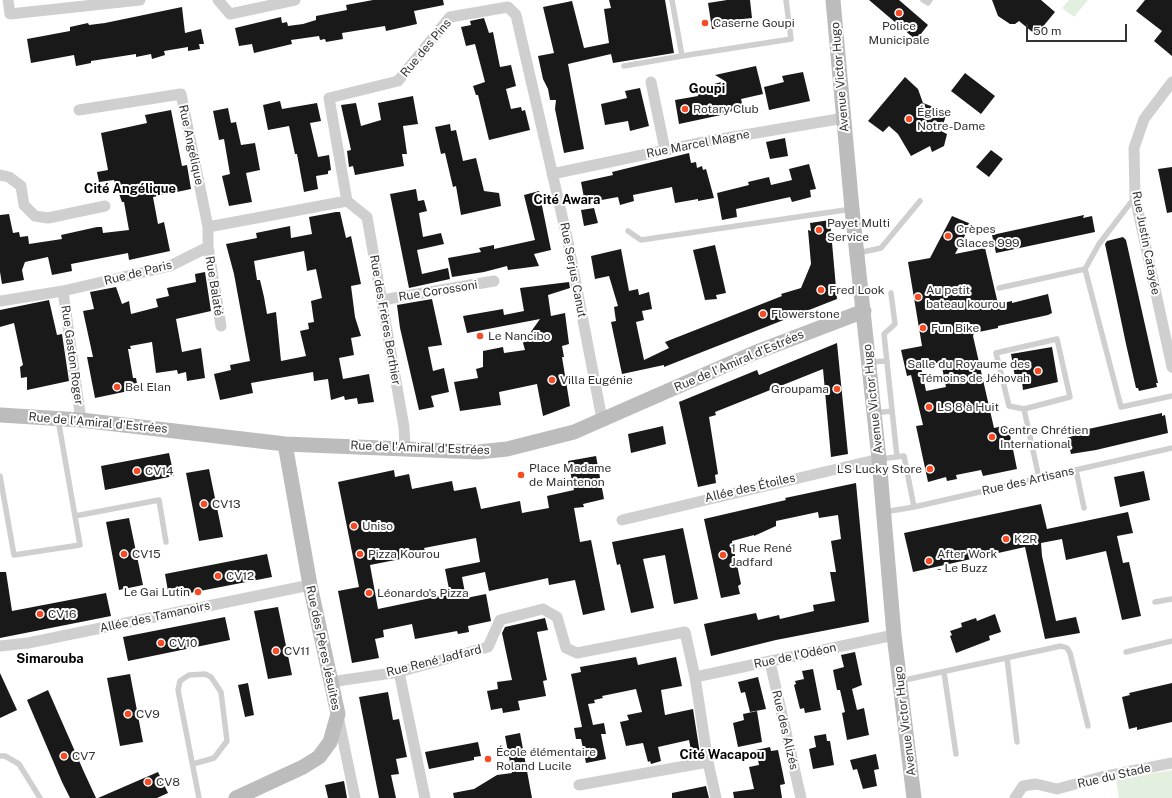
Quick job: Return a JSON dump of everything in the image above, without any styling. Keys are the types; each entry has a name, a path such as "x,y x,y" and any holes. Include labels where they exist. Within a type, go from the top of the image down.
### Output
{"street":[{"path":"8,0 10,14 134,0"},
{"path":"218,0 230,14 295,0"},
{"name":"Avenue Victor Hugo","path":"833,0 852,209 858,253 879,459 894,635 914,798"},
{"name":"Rue Serjus Canut","path":"508,7 516,15 568,242 602,419"},
{"name":"Rue des Pins","path":"347,201 330,98 398,81 450,17 508,7"},
{"path":"651,82 665,150"},
{"name":"Rue Justin Catayée","path":"1172,82 1144,118 1134,148 1135,197 1172,367"},
{"name":"Rue Angélique","path":"79,110 181,94 208,227"},
{"name":"Rue Marcel Magne","path":"552,174 709,141 844,118"},
{"path":"0,175 9,177 21,186 24,204 35,216 48,218 105,206"},
{"path":"208,246 208,227 347,201"},
{"name":"Rue des Frères Berthier","path":"347,201 367,217 404,427 405,448"},
{"name":"Rue de Paris","path":"0,301 63,291 170,266 208,246"},
{"name":"Rue Balaté","path":"208,246 221,326"},
{"name":"Rue Corossoni","path":"382,300 494,281"},
{"name":"Rue Gaston Roger","path":"63,291 81,420"},
{"name":"Rue de l'Amiral d'Estrées","path":"0,415 81,420 285,444 478,452 507,449 574,432 754,353 864,311"},
{"name":"Rue des Pères Jésuites","path":"236,798 303,767 319,757 330,742 338,714 310,585 285,444"},
{"name":"Allée des Étoiles","path":"622,520 879,459"},
{"name":"Allée des Tamanoirs","path":"0,646 28,643 310,585"},
{"name":"Rue René Jadfard","path":"330,682 398,672 488,647 500,620 543,609 557,617 566,648 577,653 685,632 695,677"},
{"name":"Rue de l'Odéon","path":"695,677 894,635"},
{"name":"Rue des Alizés","path":"770,662 801,798"},
{"path":"398,672 425,798"},
{"path":"695,677 708,762 716,798"},
{"path":"338,714 355,798"},
{"path":"579,785 708,762"},
{"name":"Rue du Stade","path":"1015,798 1023,786 1036,784 1057,789 1101,777 1172,764"}],"lane":[{"path":"672,0 682,56"},
{"path":"624,66 791,39 786,0"},
{"path":"924,0 928,3 930,0"},
{"path":"1135,197 1099,244 1085,269 1122,407 1172,396"},
{"path":"858,253 881,248 920,201"},
{"path":"628,231 641,240 852,209"},
{"path":"999,288 1085,269"},
{"path":"891,293 895,324 884,334 896,457"},
{"path":"1056,339 1070,397 1024,409 1009,406 996,354 1056,339"},
{"path":"869,362 887,361"},
{"path":"1024,409 1039,478"},
{"path":"874,413 892,411"},
{"path":"0,476 14,555 80,545 58,418"},
{"name":"Rue des Artisans","path":"884,512 914,507 1172,448"},
{"path":"879,459 904,456 914,507"},
{"path":"1076,470 1084,508"},
{"path":"75,516 158,500 166,542"},
{"path":"1155,602 1172,598"},
{"path":"1126,652 1172,641"},
{"path":"900,681 1061,646 1066,648 1070,653 1088,726"},
{"path":"1007,658 1017,742"},
{"path":"944,672 956,754"},
{"path":"193,764 214,758 227,741 220,692 211,677 205,674 189,675 180,681 178,690 199,798"},
{"path":"0,756 5,756 19,764 40,798"}],"green space":[{"path":"1069,0 1088,0 1074,17 1062,8"},
{"path":"1172,770 1172,798 1119,798 1116,780"}],"building":[{"path":"373,0 443,0 444,5 414,11 417,24 386,31 385,26 342,33 343,39 326,42 325,39 320,40 319,36 291,40 292,44 254,53 252,44 239,46 235,28 281,17 282,23 287,22 288,26 303,24 316,20 316,16 347,10 346,5"},
{"path":"609,0 665,0 674,53 613,63 611,54 568,64 584,149 564,153 555,109 556,100 550,100 548,89 543,79 538,56 554,53 543,7 572,1 584,48 609,43 604,9 611,8"},
{"path":"727,0 750,0 752,18 726,21 726,27 712,29 708,3"},
{"path":"869,0 899,0 928,25 916,40"},
{"path":"992,0 1041,0 1055,12 1036,35 1019,21 1015,24 1010,24 998,16"},
{"path":"1145,0 1172,0 1172,56 1154,41 1162,31 1136,11"},
{"path":"182,7 185,33 201,29 204,44 199,44 200,49 188,51 188,47 164,51 165,55 152,59 151,54 136,57 136,54 91,61 91,63 76,66 74,55 31,63 27,39 70,31 70,27 88,23 89,25 105,23"},
{"path":"484,18 489,33 493,32 500,67 511,65 516,86 506,89 511,109 521,107 522,111 525,110 530,130 489,140 478,95 476,95 473,86 485,82 475,44 466,46 461,27 471,25 470,21"},
{"path":"756,66 763,94 741,99 743,107 721,115 679,124 675,100 698,96 696,89 725,81 715,75"},
{"path":"803,72 810,101 769,110 764,87 784,82 782,76"},
{"path":"965,73 995,96 981,114 951,91"},
{"name":"Église Notre-Dame","path":"905,77 918,89 923,103 947,112 941,131 947,134 944,146 932,152 930,146 911,156 898,134 889,126 883,132 868,121"},
{"path":"640,88 649,126 630,131 628,121 605,125 601,104 627,98 625,91"},
{"path":"413,96 418,124 403,126 407,154 402,154 404,166 355,175 353,166 349,167 347,151 351,150 341,105 356,103 361,126 381,120 378,103"},
{"path":"280,101 282,109 317,103 321,121 310,123 318,157 329,155 331,170 328,171 328,174 316,176 318,189 304,192 297,154 295,154 289,126 268,130 263,105"},
{"path":"228,108 231,123 236,122 241,145 255,143 260,170 246,173 252,202 229,206 222,176 230,174 224,139 219,140 213,111"},
{"path":"171,110 182,166 187,165 191,189 153,197 158,224 164,222 170,251 129,260 128,253 71,264 72,271 52,275 48,257 25,262 22,270 24,280 2,284 0,272 0,215 9,214 13,233 19,232 20,237 28,236 29,244 62,239 61,235 97,227 102,227 103,233 129,230 124,202 122,202 114,180 99,182 97,172 108,170 101,133 147,123 145,115"},
{"path":"450,124 451,131 456,130 463,161 476,158 484,191 499,193 501,206 461,215 456,186 453,187 445,153 441,154 435,127"},
{"path":"785,138 788,156 770,159 766,142"},
{"path":"991,150 1003,159 989,177 976,167"},
{"path":"689,153 691,163 696,162 697,168 702,166 703,170 706,169 714,198 675,203 672,187 633,195 634,201 620,205 618,197 585,203 581,182 613,175 612,172"},
{"path":"809,164 816,189 810,190 811,197 792,202 790,197 736,209 737,217 722,220 717,193 749,185 748,182 769,177 771,185 792,180 789,169"},
{"path":"1172,167 1172,212 1167,213 1158,169"},
{"path":"416,189 418,201 424,200 427,211 419,213 423,237 441,233 444,244 417,250 422,274 448,268 450,279 409,288 390,194"},
{"path":"539,191 551,250 534,254 539,266 508,270 507,266 484,272 452,277 448,258 481,252 479,248 494,245 494,249 535,240 524,195"},
{"path":"594,208 598,223 584,226 581,210"},
{"path":"340,212 346,238 351,236 361,284 351,286 355,317 361,336 351,338 354,355 339,358 343,379 369,374 374,402 358,404 357,398 345,400 344,396 331,400 328,379 314,381 313,372 251,383 253,393 220,400 214,374 231,370 230,365 250,361 234,274 226,244 257,238 256,233 290,226 291,238 312,234 309,217","holes":["304,251 307,271 316,269 322,298 311,301 314,322 308,323 309,329 300,331 306,356 281,361 276,312 267,314 260,280 257,280 254,261"]},
{"path":"1084,215 1083,218 1092,216 1095,232 996,253 992,235"},
{"path":"952,216 971,224 955,254 985,248 998,304 1012,301 1012,303 1048,294 1052,313 998,326 998,328 974,333 973,336 994,428 1008,425 1017,469 983,476 981,470 956,475 957,479 947,481 946,477 928,482 916,426 923,425 911,375 907,376 901,350 922,346 908,262 930,258","holes":["941,362 946,387 926,391 921,367"]},
{"path":"830,220 837,299 664,367 664,365 622,374 611,322 616,321 614,307 618,306 609,276 595,279 591,256 621,249 629,291 638,289 639,295 649,292 652,309 642,311 644,320 636,322 644,360 669,348 665,342 782,296 781,294 801,288 811,264 808,230 811,231 810,223"},
{"path":"1123,237 1126,240 1158,383 1156,383 1157,387 1139,391 1138,388 1136,388 1105,244 1107,241"},
{"path":"715,245 726,293 716,295 717,299 705,300 693,250"},
{"path":"205,272 211,311 176,319 182,352 201,348 205,378 187,381 186,372 178,374 177,370 156,373 152,342 130,346 131,349 128,349 133,378 136,378 138,389 95,398 87,357 93,357 83,311 94,309 90,292 116,287 122,304 129,301 131,314 158,307 156,299 169,296 167,288 196,282 195,274"},
{"path":"569,282 570,288 548,295 551,316 565,313 569,344 562,346 564,357 562,357 570,406 543,416 537,384 499,392 501,405 460,411 454,382 478,378 476,369 483,367 483,351 503,347 504,353 525,350 523,343 540,319 467,333 463,316 503,309 504,315 524,311 520,288"},
{"path":"432,299 442,345 428,347 433,371 444,368 449,392 431,396 434,407 419,410 400,328 397,305"},
{"path":"49,300 57,335 62,334 69,381 27,390 27,377 21,378 20,367 23,365 14,323 0,327 0,310"},
{"path":"837,343 848,454 831,457 823,369 715,412 716,415 709,417 718,474 715,475 716,483 698,487 679,402 757,370 759,375"},
{"name":"Salle du Royaume des Témoins de Jéhovah","path":"1052,347 1058,382 1023,390 1022,382 1016,383 1011,354"},
{"path":"1162,413 1162,416 1165,415 1168,433 1096,450 1071,454 1067,438 1079,434 1079,431"},
{"path":"663,426 666,444 631,453 628,434"},
{"name":"CV14","path":"169,453 174,476 105,490 101,466"},
{"path":"596,456 604,499 583,504 584,507 574,508 580,542 591,540 605,610 583,615 575,580 549,585 548,578 489,591 485,572 462,577 466,598 486,594 491,621 468,626 469,632 458,634 457,631 415,639 412,624 383,630 384,637 375,639 379,658 352,663 338,591 359,587 338,482 394,470 395,477 409,474 412,489 452,481 454,491 476,487 481,509 520,501 522,513 549,508 547,496 574,490 568,461","holes":["476,538 480,562 445,569 450,594 378,609 370,565 426,554 424,548"]},
{"name":"CV13","path":"209,469 223,537 199,541 186,473"},
{"path":"1144,471 1150,500 1120,507 1114,477"},
{"path":"856,483 869,622 776,640 711,656 704,624 756,613 758,620 779,615 780,619 814,611 813,605 835,601 830,572 836,572 831,541 841,539 838,515 819,518 818,512 776,521 776,526 754,536 732,541 741,584 738,586 740,594 721,598 704,519 786,500 785,498"},
{"path":"1041,504 1047,529 1128,512 1133,533 1117,536 1123,563 1129,562 1141,616 1122,620 1106,551 1066,560 1062,539 1041,543 1042,556 1056,621 1076,617 1080,633 1045,639 1025,547 913,572 904,533"},
{"name":"CV15","path":"129,518 143,585 119,590 106,522"},
{"path":"683,528 698,599 674,604 665,555 643,559 654,608 631,613 620,564 617,565 612,542"},
{"name":"CV12","path":"267,554 272,577 169,597 165,574"},
{"name":"CV16","path":"0,572 6,572 12,611 106,593 111,616 0,638"},
{"name":"CV11","path":"278,607 292,675 268,679 254,611"},
{"path":"995,614 1001,632 989,636 990,640 956,653 950,636 952,635 950,631 962,627 961,623 976,618 977,621"},
{"name":"CV10","path":"225,617 230,640 128,661 123,637"},
{"path":"545,618 548,630 537,632 547,680 543,681 546,696 518,701 520,710 503,713 502,708 491,710 487,691 498,689 497,682 512,680 502,633 505,627"},
{"path":"855,652 862,685 852,689 857,710 864,708 869,735 847,740 842,713 845,712 840,690 837,690 833,670 844,667 841,655"},
{"path":"636,657 638,665 676,657 682,686 661,690 665,715 693,709 700,754 692,755 689,740 658,747 661,761 651,764 650,761 648,762 643,743 626,746 620,722 629,720 627,715 642,712 636,689 602,696 603,698 594,700 595,703 588,704 593,725 604,723 606,734 601,734 606,759 586,763 581,739 576,739 574,728 582,727 571,674 581,672 580,667"},
{"path":"813,669 821,710 805,713 804,708 800,709 794,685 796,684 795,681 804,679 802,671"},
{"path":"0,673 17,710 0,718"},
{"name":"CV9","path":"130,674 143,742 120,746 107,678"},
{"path":"758,677 766,709 750,712 745,692 741,693 738,682"},
{"path":"248,683 254,715 245,717 238,685"},
{"path":"1172,683 1172,722 1137,730 1137,727 1129,729 1122,697 1130,695 1129,693"},
{"path":"48,690 96,798 70,798 62,782 27,700"},
{"path":"388,692 393,720 399,719 407,757 396,759 399,774 391,775 396,798 379,798 359,697"},
{"path":"757,711 762,742 738,747 733,723 744,720 743,714"},
{"path":"520,733 532,798 454,798 453,793 474,789 497,775 512,773 505,736"},
{"path":"826,734 827,741 830,741 834,765 813,769 809,749 816,747 814,736"},
{"path":"478,742 481,756 474,757 474,760 429,769 425,752"},
{"path":"770,747 771,751 778,750 785,784 780,785 782,798 734,798 733,792 754,789 749,767 759,765 756,750"},
{"path":"876,754 879,769 874,770 877,786 863,789 857,769 853,770 850,760"},
{"name":"CV8","path":"158,772 168,793 157,798 98,798"},
{"path":"344,781 347,798 328,798 325,785"},
{"path":"706,786 709,798 672,798 672,793"}],"place":[{"name":"Police Municipale","path":"899,13"},
{"name":"Caserne Goupi","path":"705,23"},
{"name":"Rotary Club","path":"685,109"},
{"name":"Église Notre-Dame","path":"909,119"},
{"name":"Payet Multi Service","path":"819,230"},
{"name":"Crèpes Glaces 999","path":"948,236"},
{"name":"Fred Look","path":"821,290"},
{"name":"Au petit bateau kourou","path":"918,297"},
{"name":"Flowerstone","path":"763,314"},
{"name":"Fun Bike","path":"923,328"},
{"name":"Le Nancibo","path":"480,336"},
{"name":"Salle du Royaume des Témoins de Jéhovah","path":"1038,371"},
{"name":"Villa Eugénie","path":"552,380"},
{"name":"Bel Elan","path":"117,387"},
{"name":"Groupama","path":"837,389"},
{"name":"LS 8 à Huit","path":"929,407"},
{"name":"Centre Chrétien International","path":"992,437"},
{"name":"LS Lucky Store","path":"930,469"},
{"name":"CV14","path":"137,471"},
{"name":"Place Madame de Maintenon","path":"521,475"},
{"name":"CV13","path":"204,504"},
{"name":"Uniso","path":"354,526"},
{"name":"K2R","path":"1006,539"},
{"name":"CV15","path":"124,554"},
{"name":"Pizza Kourou","path":"360,554"},
{"name":"1 Rue René Jadfard","path":"723,555"},
{"name":"After Work - Le Buzz","path":"929,561"},
{"name":"CV12","path":"218,576"},
{"name":"Le Gai Lutin","path":"198,592"},
{"name":"Léonardo's Pizza","path":"369,593"},
{"name":"CV16","path":"40,614"},
{"name":"CV10","path":"161,643"},
{"name":"CV11","path":"276,651"},
{"name":"CV9","path":"128,714"},
{"name":"CV7","path":"64,756"},
{"name":"École élémentaire Roland Lucile","path":"488,759"},
{"name":"CV8","path":"148,782"}],"district":[{"name":"Goupi","path":"707,89"},
{"name":"Cité Angélique","path":"130,189"},
{"name":"Cité Awara","path":"567,200"},
{"name":"Simarouba","path":"50,659"},
{"name":"Cité Wacapou","path":"722,755"}]}
